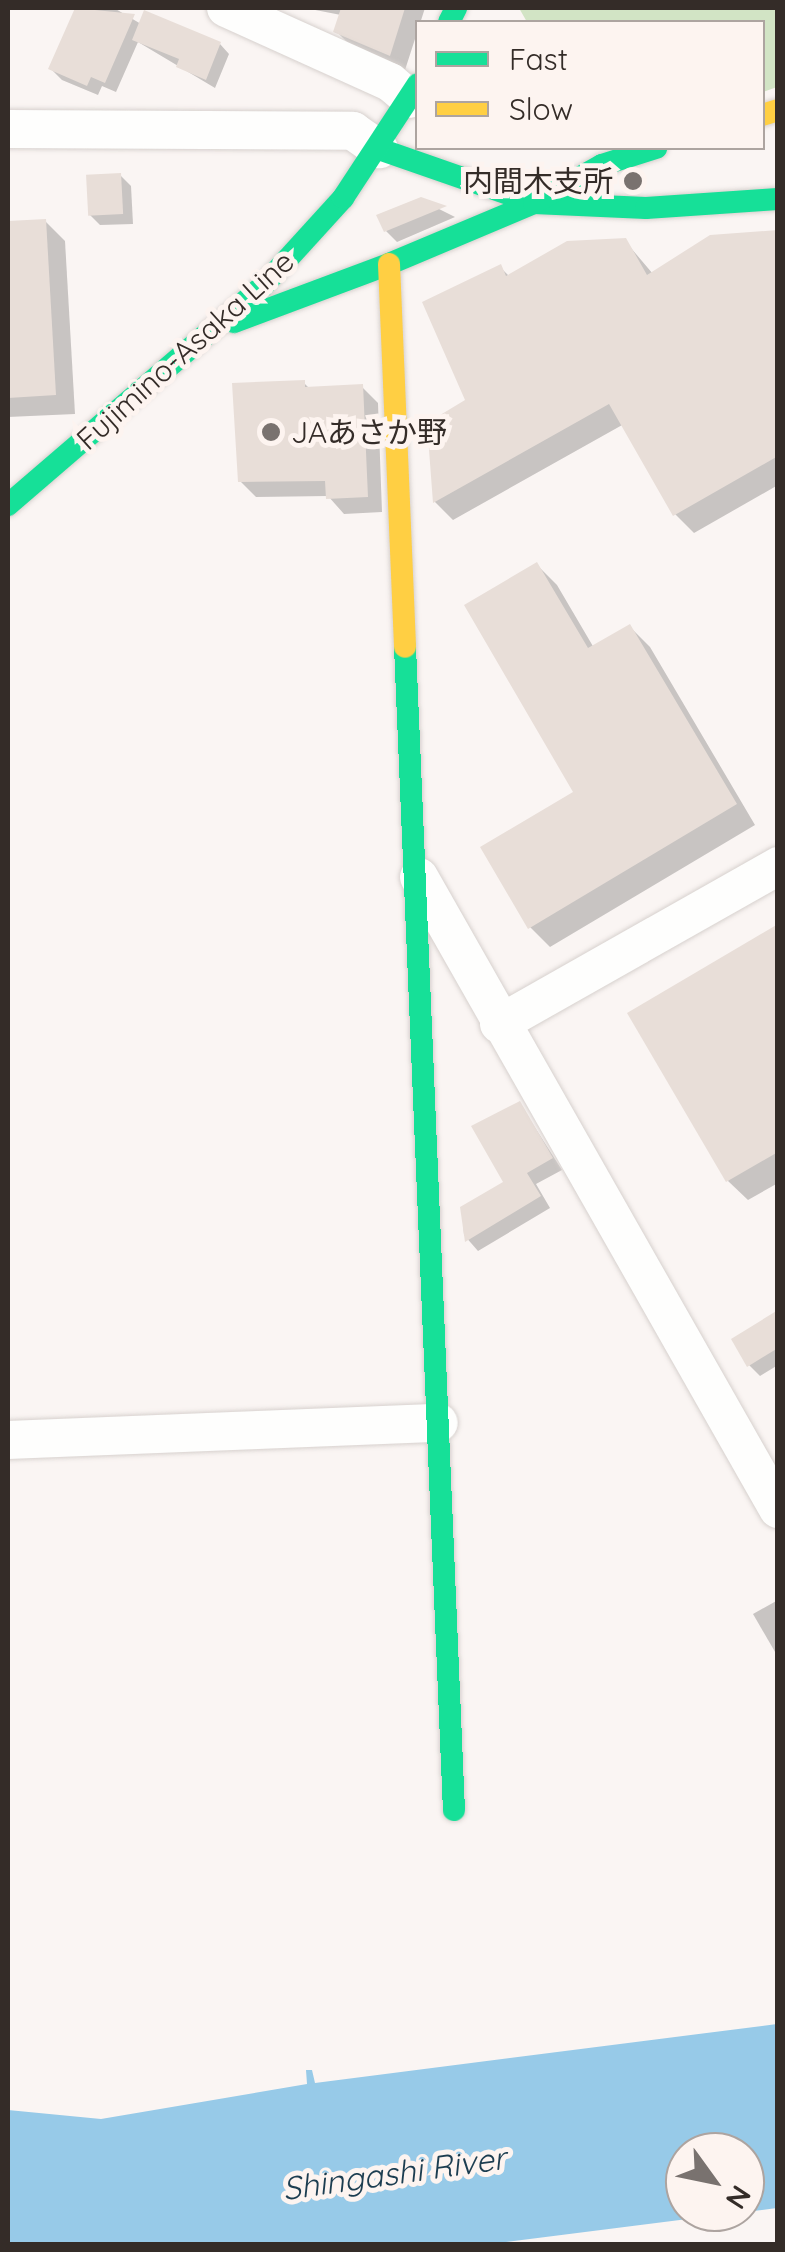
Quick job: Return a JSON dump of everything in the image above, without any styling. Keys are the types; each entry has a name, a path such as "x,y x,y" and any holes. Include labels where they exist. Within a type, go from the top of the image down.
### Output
{"street":[{"path":"226,8 414,92"},
{"name":"Fujimino-Asaka Line","path":"8,505 223,325 304,243 380,148 414,92"},
{"path":"8,129 353,131 380,148 534,203 646,208 778,199"},
{"path":"223,325 389,264 534,203 602,165 650,150"},
{"path":"389,264 418,875 454,1810"},
{"path":"499,1024 778,866"},
{"path":"418,875 499,1024 778,1509"},
{"path":"8,1440 438,1423"}],"green space":[{"path":"519,8 777,8 777,87 765,91 765,20 526,20"}],"water":[{"name":"Shingashi River","path":"777,2024 777,2208 765,2210 765,2132 665,2132 665,2222 490,2244 8,2244 8,2110 101,2119 307,2084 306,2070 312,2070 315,2083"}],"building":[{"path":"75,8 135,14 105,83 91,77 87,86 48,69"},
{"path":"341,8 405,8 390,56 333,32"},
{"path":"144,10 221,42 206,80 176,67 179,59 132,40"},
{"path":"121,173 123,214 88,216 86,175"},
{"path":"421,197 447,206 384,232 376,215"},
{"path":"46,219 56,395 8,398 8,221"},
{"path":"778,230 778,456 673,516 609,404 433,503 427,423 465,400 422,302 501,264 506,276 567,241 626,238 647,275 710,235"},
{"path":"305,380 305,387 363,384 368,497 326,499 325,481 238,482 232,383"},
{"path":"537,562 588,648 630,624 737,804 528,929 480,847 573,792 464,605"},
{"path":"778,924 778,1152 726,1182 627,1013"},
{"path":"520,1101 553,1158 527,1173 541,1196 465,1242 460,1207 503,1182 471,1126"},
{"path":"778,1310 778,1348 747,1367 731,1339"}],"traffic: fast":[{"path":"450,20 456,8"},
{"path":"8,505 263,286 343,198 415,89"},
{"path":"379,149 534,203 646,208 778,199"},
{"path":"234,322 389,264 534,203 602,165 650,150"},
{"path":"405,647 454,1810"}],"traffic: slow":[{"path":"765,114 778,110"},
{"path":"389,264 405,647"}],"place":[{"name":"内間木支所","path":"633,181"},
{"name":"JAあさか野","path":"271,432"}]}
